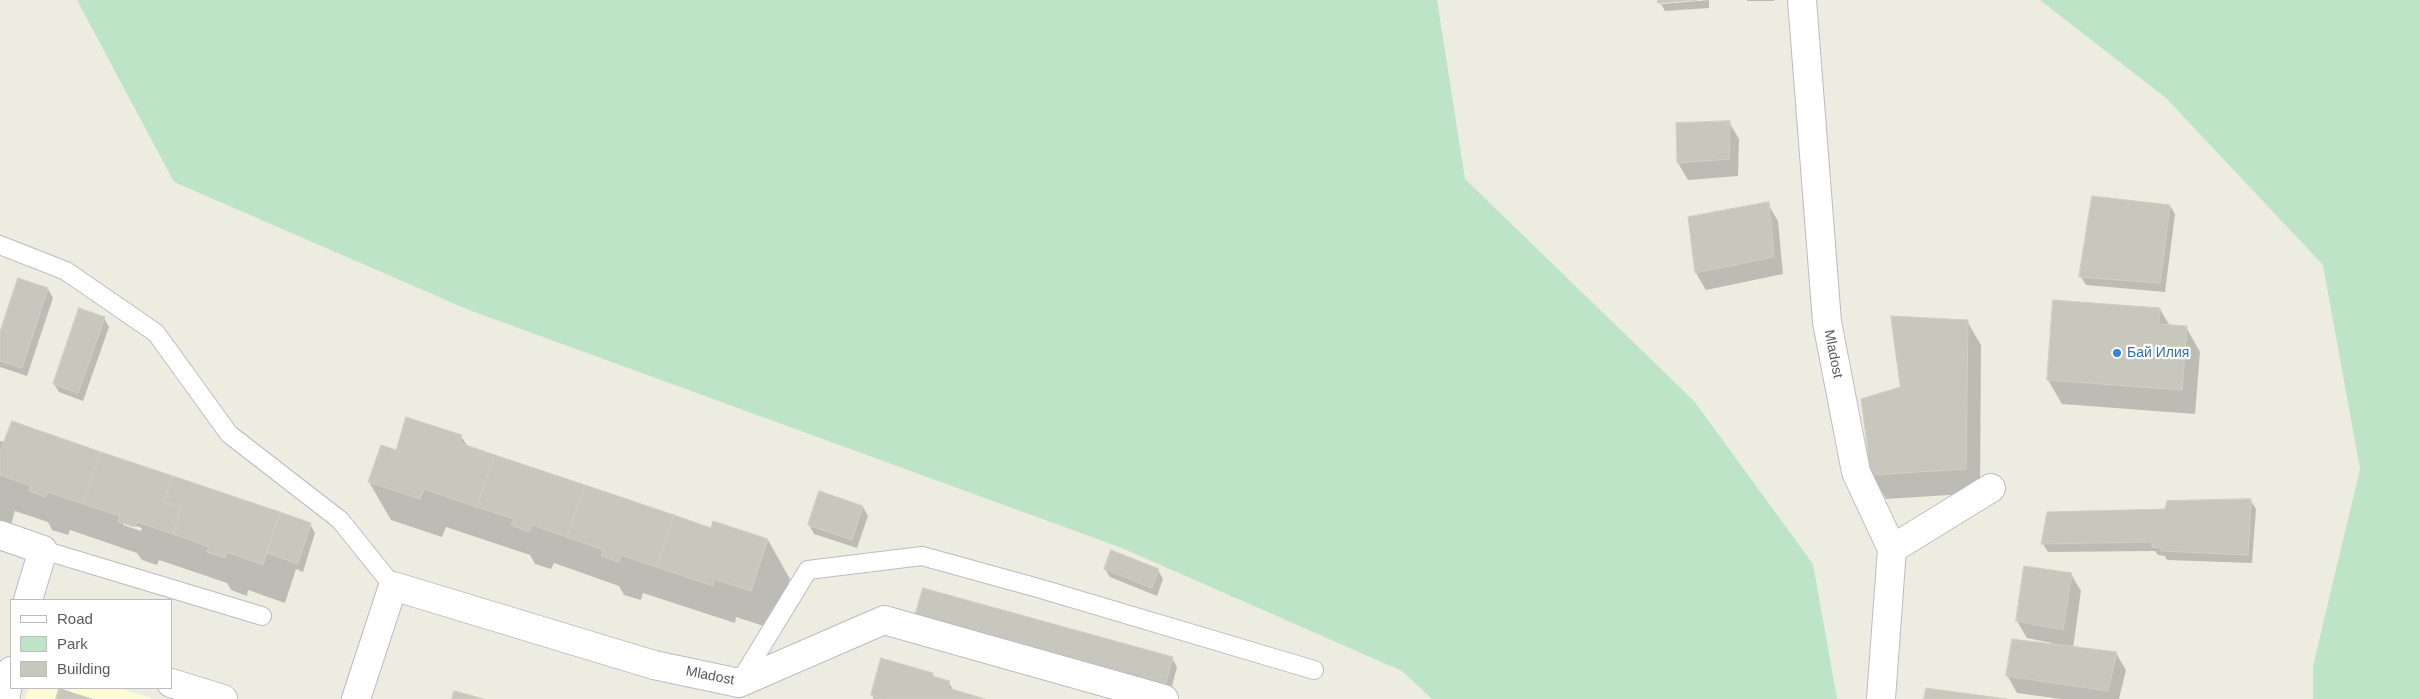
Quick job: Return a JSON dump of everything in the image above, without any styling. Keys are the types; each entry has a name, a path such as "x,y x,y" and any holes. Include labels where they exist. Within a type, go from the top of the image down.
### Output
{"street":[{"name":"Mladost","path":"1802,0 1827,322 1856,472 1892,549 1881,699"},
{"path":"1892,549 1991,488"},
{"path":"0,535 43,550 28,599"},
{"name":"Mladost","path":"393,586 654,665 739,683 884,620 1164,699"},
{"path":"356,699 393,586"},
{"path":"5,699 10,676"},
{"path":"172,683 224,699"}],"lane":[{"path":"0,245 66,271 156,333 229,434 340,520 393,586"},
{"path":"43,550 262,616"},
{"path":"739,683 808,570 922,556 1038,588 1314,670"}],"shaded area":[{"path":"29,689 122,689 154,699 25,699"}],"green space":[{"path":"77,0 1437,0 1465,179 1694,401 1813,564 1837,699 1432,699 1402,671 1122,548 469,310 174,182"},
{"path":"2040,0 2419,0 2419,699 2313,699 2313,666 2360,469 2323,265 2166,98"}],"building":[{"path":"1658,0 1697,0 1658,3"},
{"path":"1730,121 1729,159 1677,163 1676,123"},
{"path":"2092,196 2170,205 2160,283 2079,277"},
{"path":"1769,202 1774,257 1695,273 1688,217"},
{"path":"18,278 48,288 22,368 0,361 0,332"},
{"name":"Бай Илия","path":"2053,300 2160,308 2159,324 2187,326 2182,390 2047,380"},
{"path":"79,308 105,317 78,393 53,384"},
{"path":"1891,316 1968,320 1966,469 1871,475 1861,399 1900,387"},
{"path":"406,417 462,435 460,443 495,455 477,507 424,489 420,499 368,482 381,445 396,450"},
{"path":"12,421 101,452 84,504 48,492 46,497 29,491 31,486 0,475 0,452"},
{"path":"101,452 173,476 164,502 181,508 173,534 137,522 135,527 118,522 120,516 84,504"},
{"path":"495,455 585,485 567,537 532,525 529,532 511,525 514,519 477,507"},
{"path":"173,476 280,512 263,565 227,552 225,558 207,552 209,547 173,534 181,508 164,502"},
{"path":"585,485 674,515 657,567 621,555 619,562 601,556 603,550 567,537"},
{"path":"819,491 863,506 852,540 808,525"},
{"path":"2251,499 2248,555 2161,551 2161,548 2152,547 2152,542 2041,544 2047,512 2165,509 2167,501"},
{"path":"280,512 311,523 298,564 267,553"},
{"path":"674,515 711,528 713,521 768,539 751,591 714,579 713,586 657,567"},
{"path":"1111,550 1159,569 1152,588 1104,569"},
{"path":"2024,566 2072,573 2063,630 2016,621"},
{"path":"923,588 1173,657 1164,689 914,619"},
{"path":"2012,639 2117,652 2108,691 2006,676"},
{"path":"881,658 933,673 932,676 950,681 948,688 985,699 882,699 871,695"},
{"path":"1926,688 2007,699 1924,699"},
{"path":"59,689 62,689 92,699 56,699"},
{"path":"454,691 473,696 484,699 452,699"}],"place":[{"name":"Бай Илия","path":"2117,353"}]}
